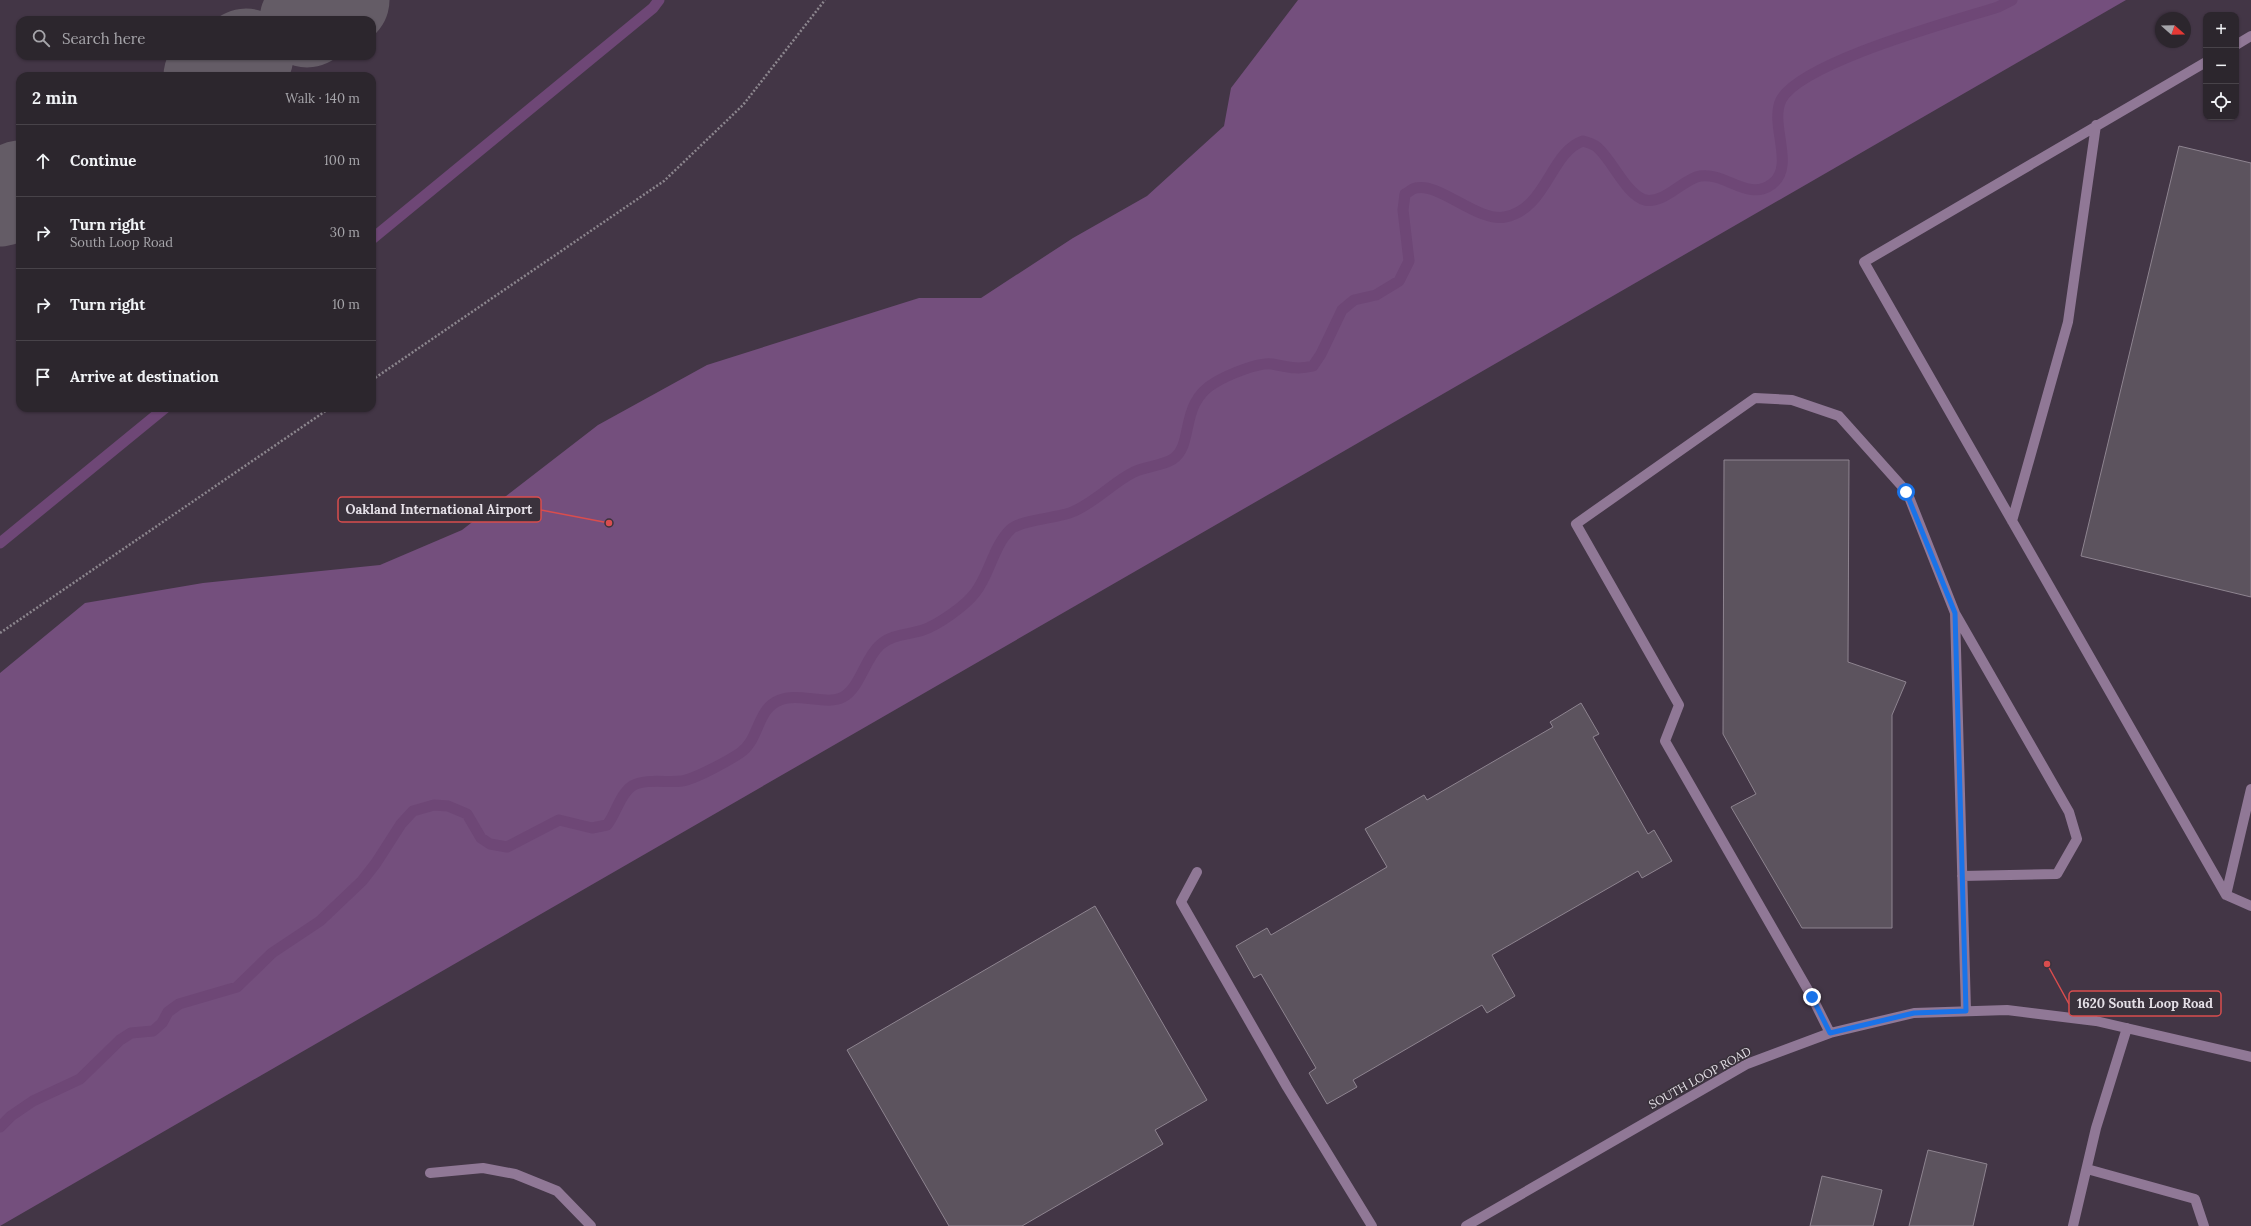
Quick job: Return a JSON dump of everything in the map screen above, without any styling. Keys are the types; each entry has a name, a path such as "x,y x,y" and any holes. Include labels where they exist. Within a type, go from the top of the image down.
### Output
{"street":[{"path":"2239,43 2251,36"},
{"path":"2203,64 1864,262 2226,895 2251,906"},
{"path":"2012,521 2068,322 2096,125"},
{"path":"1830,1033 1812,997 1665,741 1679,705 1576,524 1755,398 1792,400 1839,416 1906,492 1955,613 2069,812 2077,839 2057,874 1962,876"},
{"path":"1955,613 1966,1011"},
{"path":"2226,895 2251,789"},
{"path":"1197,872 1181,902 1287,1088 1372,1226"},
{"name":"SOUTH LOOP ROAD","path":"1466,1226 1747,1064 1830,1033 1914,1013 2007,1010 2096,1021 2251,1057"},
{"path":"2073,1226 2096,1128 2127,1028"},
{"path":"430,1173 483,1168 515,1174 557,1191 591,1226"},
{"path":"2087,1169 2194,1199 2204,1226"}],"path":[{"path":"376,377 664,181 742,106 825,0"},
{"path":"0,633 324,412"}],"shaded area":[{"path":"0,0 2251,0 2251,1226 0,1226"},
{"path":"1298,0 2126,0 0,1226 0,673 85,603 203,583 380,565 462,530 598,425 707,365 919,298 981,298 1073,238 1147,196 1224,126 1231,88"}],"building":[{"path":"2179,146 2251,163 2251,597 2081,556"},
{"path":"1724,460 1849,460 1848,662 1906,682 1892,715 1892,928 1802,928 1731,807 1756,794 1723,734"},
{"path":"1581,703 1599,734 1593,737 1648,834 1654,830 1672,861 1642,878 1638,871 1492,955 1515,996 1487,1013 1482,1005 1353,1080 1357,1087 1327,1104 1309,1073 1316,1068 1261,974 1254,978 1236,946 1267,928 1271,935 1387,867 1365,829 1424,795 1427,800 1553,727 1550,722"},
{"path":"1095,906 1207,1100 1155,1130 1163,1144 1022,1226 949,1226 847,1050"},
{"path":"1928,1150 1987,1164 1973,1226 1909,1226"},
{"path":"1822,1176 1882,1190 1873,1226 1810,1226"}],"waterway":[{"path":"376,236 653,8 659,0"},
{"path":"0,1127 11,1116 33,1101 80,1079 120,1040 131,1033 153,1031 162,1023 168,1012 179,1004 237,987 272,953 320,921 362,881 376,863 401,824 413,811 434,805 448,806 467,814 481,838 490,844 507,847 559,820 592,828 607,825 624,794 632,786 644,782 688,780 740,753 751,740 766,710 772,704 780,700 795,697 821,700 843,697 854,687 870,657 885,641 929,628 943,620 971,598 980,585 1000,544 1011,529 1023,523 1072,512 1088,503 1126,476 1144,468 1173,459 1180,452 1184,444 1191,412 1196,401 1204,391 1216,382 1235,373 1259,365 1272,364 1297,368 1313,366 1321,354 1342,310 1354,300 1376,295 1399,281 1409,261 1403,210 1405,194 1412,189 1425,188 1436,191 1483,214 1494,217 1505,217 1519,212 1530,203 1563,156 1572,147 1583,141 1597,147 1632,192 1645,200 1652,200 1667,195 1687,182 1700,176 1719,178 1754,190 1763,189 1772,184 1779,176 1782,167 1778,110 1781,100 1794,86 1817,71 1880,44 1998,7 2012,0"},
{"path":"0,543 160,412"}],"taxiway":[{"path":"314,16 342,0"},
{"path":"218,72 239,60"},
{"path":"0,199 16,190"}],"place":[{"name":"Oakland International Airport","path":"609,523"},
{"name":"1620 South Loop Road","path":"2047,964"}],"route":[{"path":"1812,997 1830,1033 1914,1013 1966,1011 1955,613 1906,492"}]}
